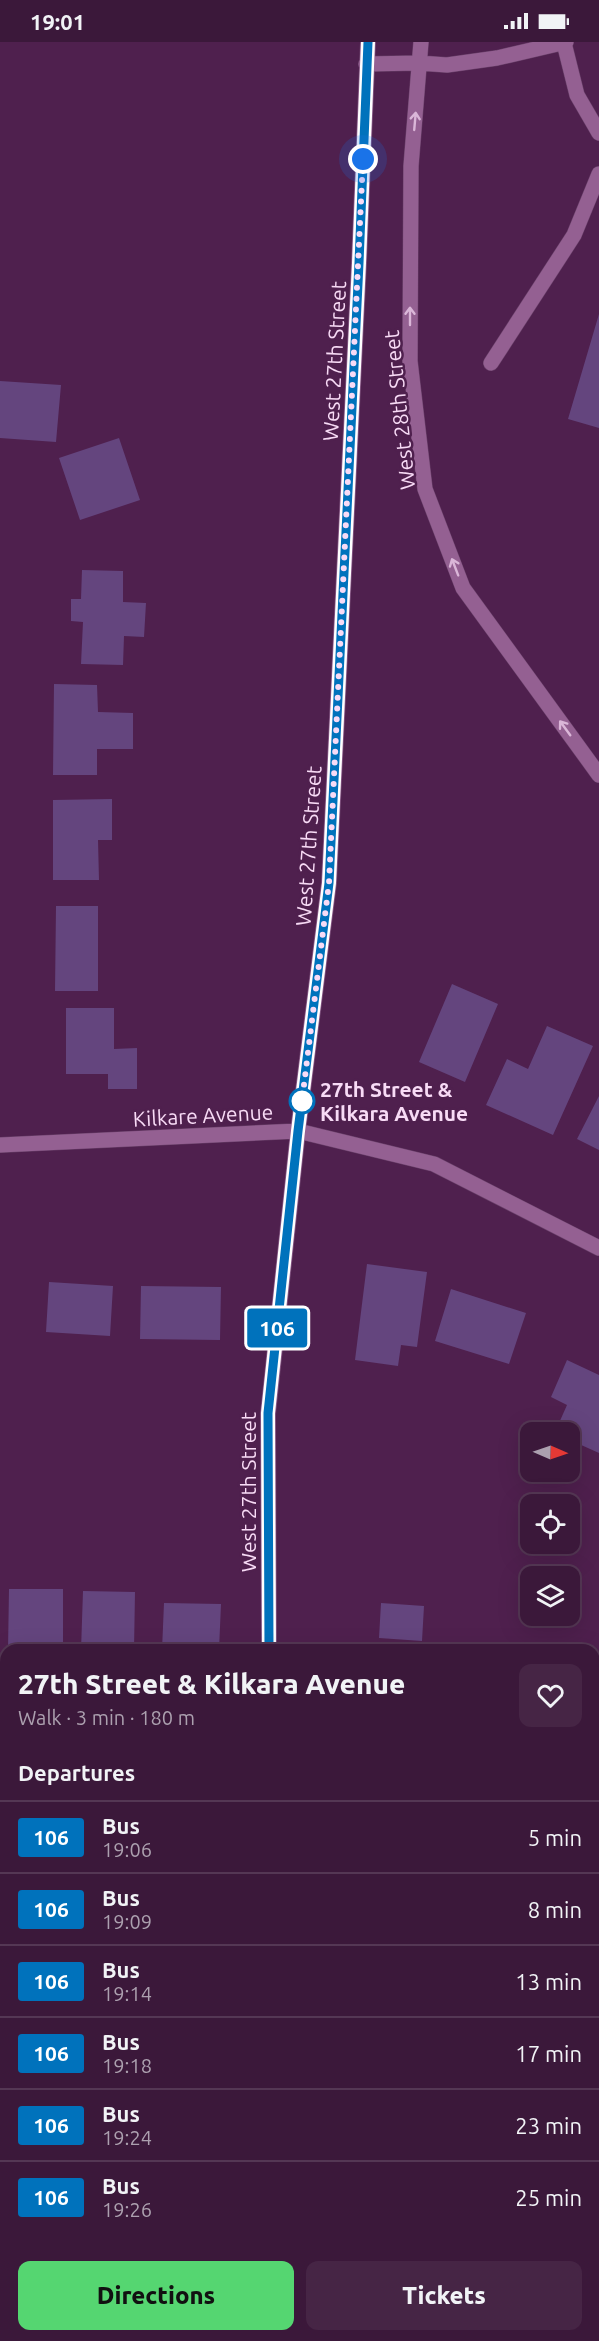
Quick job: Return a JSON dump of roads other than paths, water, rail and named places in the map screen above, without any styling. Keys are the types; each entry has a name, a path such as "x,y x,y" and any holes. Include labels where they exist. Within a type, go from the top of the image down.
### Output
{"street":[{"name":"West 27th Street","path":"269,1644 268,1413 298,1131 329,883 368,42"},
{"path":"419,63 421,42"},
{"path":"366,64 447,65 497,58 565,42 577,95 599,132"},
{"name":"West 28th Street","path":"419,63 411,166 410,361 425,489 463,588 599,776"},
{"path":"491,363 574,235 599,174"},
{"name":"Kilkare Avenue","path":"0,1145 298,1131 434,1164 599,1248"}],"place":[{"name":"27th Street & Kilkara Avenue","path":"302,1101"}]}
